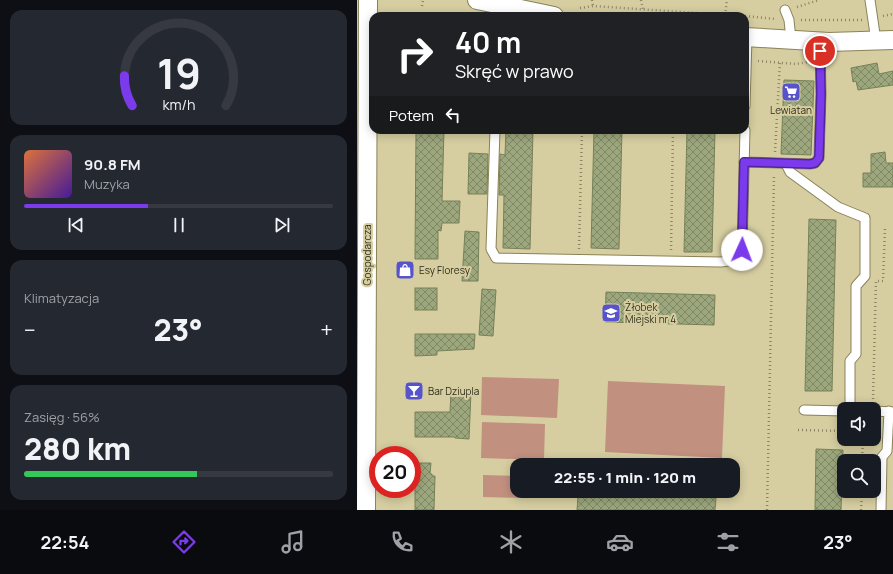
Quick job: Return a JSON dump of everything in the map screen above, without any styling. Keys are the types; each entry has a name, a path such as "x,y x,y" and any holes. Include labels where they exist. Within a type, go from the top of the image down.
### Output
{"street":[{"name":"Gospodarcza","path":"366,510 362,455 368,0"},
{"path":"477,0 503,11 513,12"},
{"path":"749,37 820,42 885,41"}],"lane":[{"path":"870,0 873,19 885,41"},
{"path":"785,10 789,20 791,40"},
{"path":"744,162 810,164 815,163 819,158 821,94 820,42"},
{"path":"495,134 491,249 495,258 721,262 736,260 742,250 745,134"},
{"path":"786,164 790,172 838,207 865,218 865,276 856,286 856,354 851,361 850,402"},
{"path":"804,410 837,411"},
{"path":"881,510 882,457 887,451 891,411"}],"path":[{"path":"422,6 423,0"},
{"path":"592,0 593,6"},
{"path":"641,0 643,8"},
{"path":"725,12 727,0"},
{"path":"580,8 593,6 690,12"},
{"path":"749,16 789,20 857,21 893,14"},
{"path":"749,60 796,64 821,61"},
{"path":"767,510 775,164 780,62"},
{"path":"579,259 582,134"},
{"path":"671,261 673,134"},
{"path":"873,400 876,281 883,281 885,228"},
{"path":"798,430 837,431"},
{"path":"861,510 862,498"}],"shaded area":[{"path":"482,377 559,379 557,418 481,415"},
{"path":"608,381 725,386 722,458 605,452"},
{"path":"482,422 545,424 544,458 481,458"},
{"path":"483,475 510,476 510,498 483,497"}],"building":[{"path":"877,63 879,74 893,71 893,85 858,90 856,81 853,82 851,68"},
{"path":"784,80 814,81 811,155 781,154"},
{"path":"416,134 444,134 442,201 460,201 459,223 442,223 441,231 438,230 438,259 415,259"},
{"path":"506,134 533,134 530,249 503,248 504,195 499,195 500,154 505,155"},
{"path":"594,134 622,134 619,249 591,248"},
{"path":"687,134 715,134 712,252 684,252"},
{"path":"885,152 886,163 893,163 893,187 863,187 863,173 871,173 871,154"},
{"path":"469,153 488,154 487,194 468,194"},
{"path":"809,219 836,220 832,391 805,391"},
{"path":"465,231 479,232 478,281 462,281"},
{"path":"415,288 437,288 437,310 415,310"},
{"path":"482,289 496,290 493,336 479,335"},
{"path":"606,292 715,295 714,325 605,322"},
{"path":"415,334 475,334 474,349 437,351 437,355 415,356"},
{"path":"451,391 471,392 469,439 455,437 415,437 415,412 450,412"},
{"path":"816,449 843,450 843,454 837,454 837,498 841,498 841,510 815,510"},
{"path":"421,463 431,463 430,474 435,476 434,510 415,510 415,498 421,498"},
{"path":"578,498 716,498 715,510 577,510"}],"place":[{"name":"Lewiatan","path":"791,92"},
{"name":"Esy Floresy","path":"405,270"},
{"name":"Żłobek Miejski nr 4","path":"611,313"},
{"name":"Bar Dziupla","path":"414,391"}],"route":[{"path":"742,250 744,162 810,164 815,163 819,158 821,94 820,51"}]}
